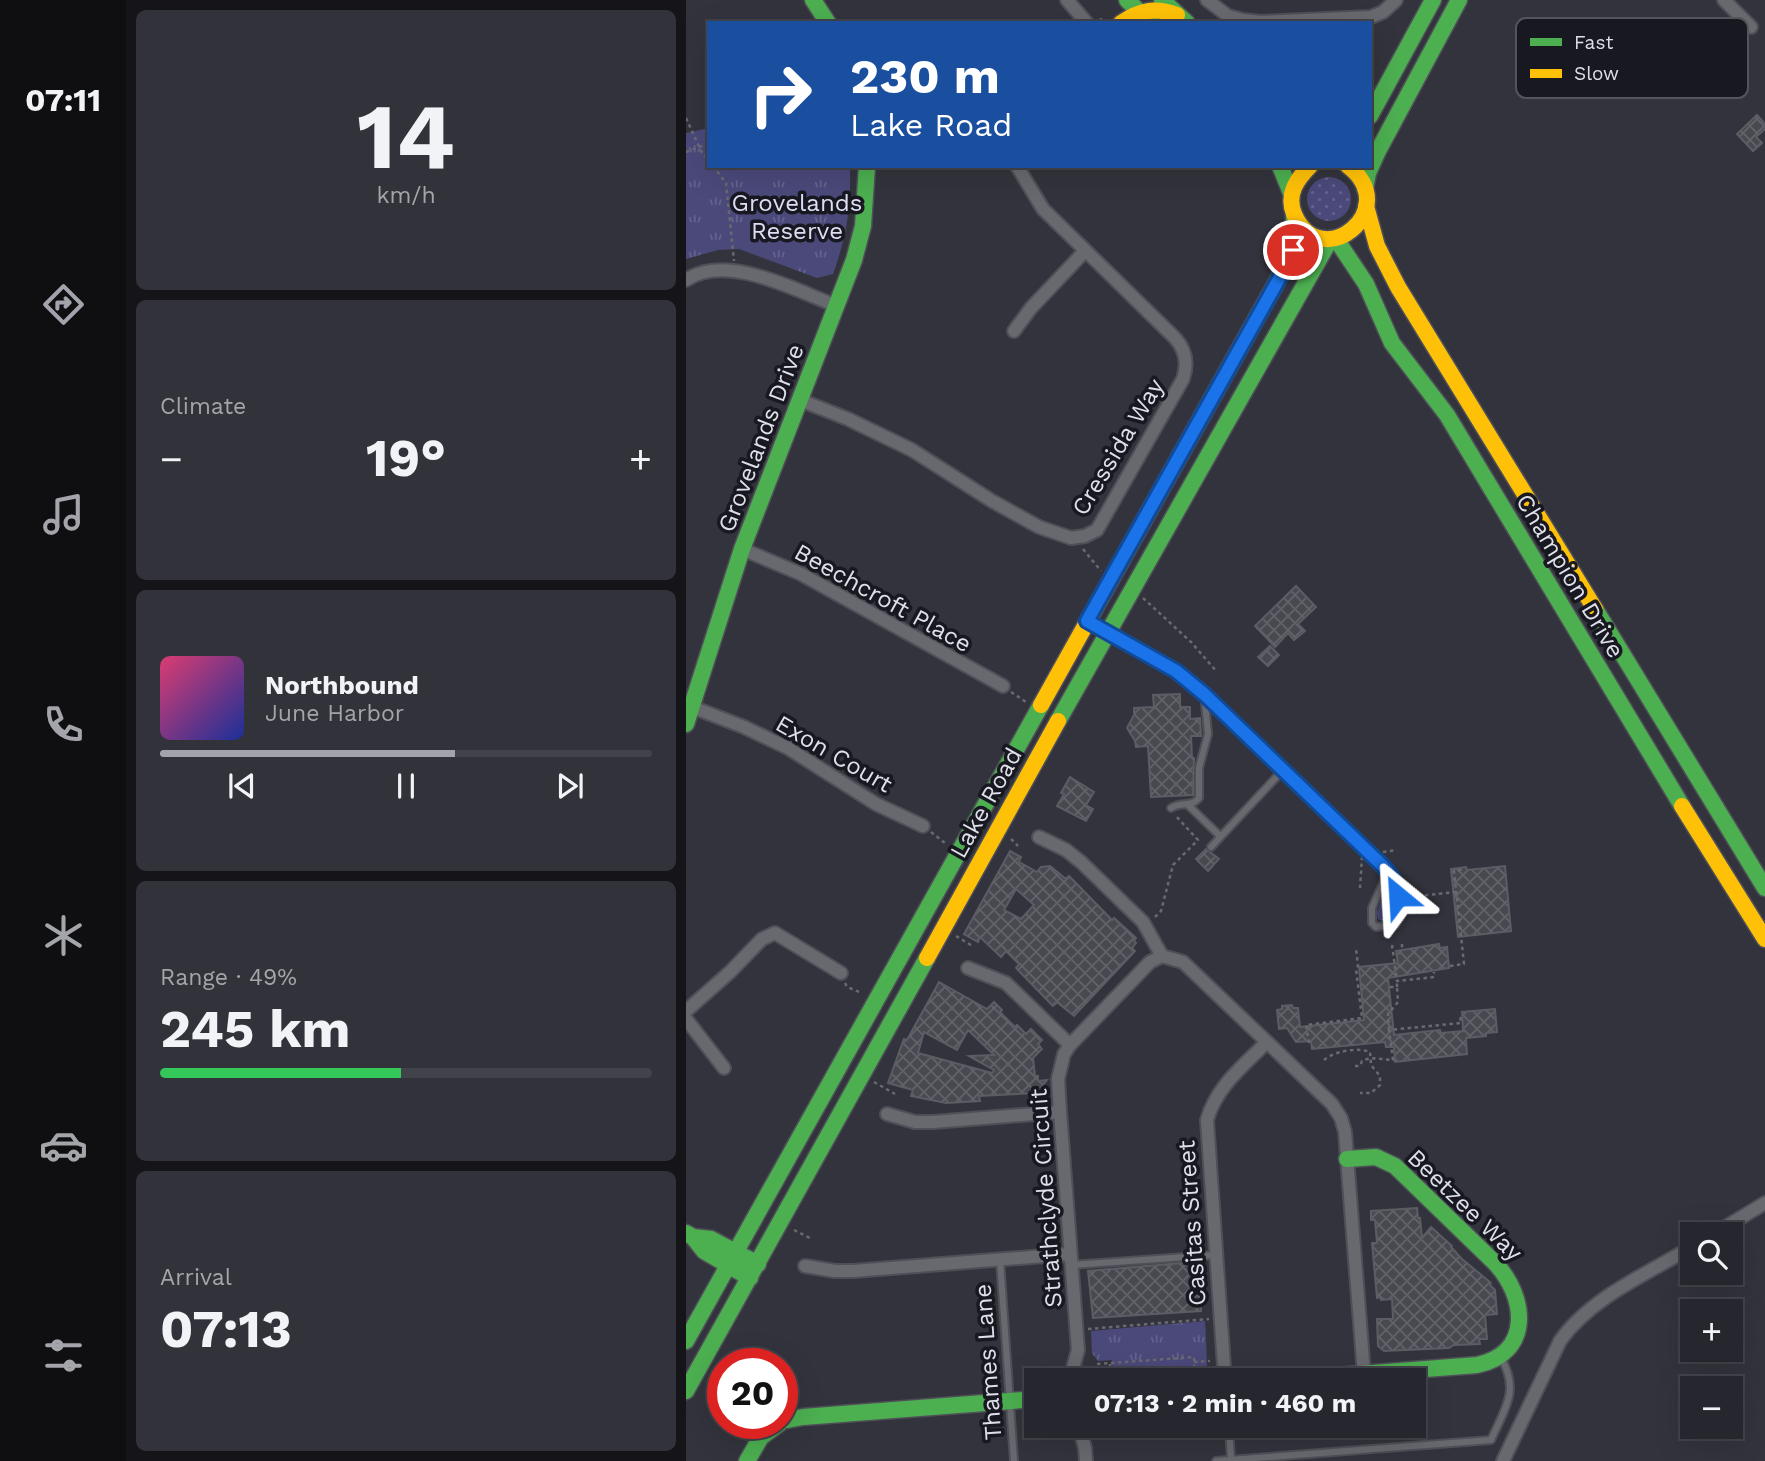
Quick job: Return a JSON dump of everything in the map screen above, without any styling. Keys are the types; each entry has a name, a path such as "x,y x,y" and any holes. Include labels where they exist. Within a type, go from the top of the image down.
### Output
{"main road":[{"path":"813,0 827,21"},
{"path":"1162,0 1184,20"},
{"path":"1372,112 1433,0"},
{"path":"1372,164 1459,0"},
{"path":"1136,4 1156,8 1184,20"},
{"path":"1123,21 1136,4"},
{"path":"1136,4 1149,21"},
{"name":"Grovelands Drive","path":"686,724 727,591 854,260 863,226 867,168"},
{"path":"1281,168 1291,193"},
{"path":"1291,193 1296,180 1308,168"},
{"path":"1351,168 1357,173 1365,188"},
{"path":"1365,188 1370,168"},
{"name":"Champion Drive","path":"1365,188 1366,206 1377,246 1398,287 1765,888"},
{"name":"Lake Road","path":"686,1341 1289,261 1294,238 1291,193"},
{"name":"Lake Road","path":"686,1391 1107,633 1333,240 1356,227 1366,206"},
{"path":"1294,214 1306,232 1318,239 1333,240"},
{"name":"Champion Drive","path":"1333,240 1366,284 1382,326 1395,348 1447,415 1713,858 1765,939"},
{"path":"1087,621 1107,633"},
{"name":"Beetzee Way","path":"1347,1159 1376,1157 1395,1166 1505,1274 1518,1300 1519,1324 1510,1347 1500,1356"},
{"path":"690,1235 704,1251 733,1259 754,1271"},
{"path":"1426,1369 1477,1365 1488,1363 1500,1356"},
{"path":"798,1418 1024,1400"},
{"path":"747,1461 760,1439"}],"street":[{"path":"1067,0 1085,21"},
{"path":"1207,0 1228,16 1256,21"},
{"path":"1288,21 1371,18 1383,12 1396,0"},
{"path":"1724,0 1742,18"},
{"path":"1748,24 1751,27"},
{"name":"Cressida Way","path":"800,400 902,445 992,502 1039,527 1071,538 1091,534 1105,520 1179,387 1186,363 1179,342 1037,203 1018,168"},
{"path":"1014,331 1031,308 1085,251"},
{"path":"686,280 694,274 724,269 758,276 837,306"},
{"name":"Beechcroft Place","path":"742,550 822,585 1003,686"},
{"name":"Exon Court","path":"692,707 788,748 876,804 923,826"},
{"path":"1039,837 1066,850 1116,896 1146,926 1162,956 1183,962 1332,1104 1341,1118 1345,1132 1364,1368"},
{"path":"686,1012 762,939 775,933 841,973"},
{"name":"Strathclyde Circuit","path":"1073,1368 1078,1350 1058,1079 1070,1045 1150,962 1162,956"},
{"path":"968,968 1006,984 1070,1045"},
{"path":"686,1019 724,1068"},
{"name":"Casitas Street","path":"1224,1368 1207,1120 1214,1098 1267,1042"},
{"path":"887,1114 915,1122 933,1122 1059,1112"},
{"path":"1734,1222 1765,1203"},
{"path":"1503,1461 1560,1341 1570,1326 1594,1306 1680,1254"},
{"path":"805,1266 853,1271 999,1260 1071,1260"},
{"name":"Strathclyde Circuit","path":"1078,1350 1093,1368"}],"lane":[{"path":"1107,633 1176,671 1204,694 1388,872 1397,891 1400,920 1391,926 1376,927 1370,914 1388,872"},
{"path":"1174,811 1176,804 1188,804 1199,798 1199,768 1208,734 1204,694"},
{"path":"1211,847 1219,835 1283,770"},
{"path":"1188,804 1219,835"},
{"path":"1071,1260 1215,1255"},
{"name":"Thames Lane","path":"999,1260 1014,1461"},
{"path":"1216,1461 1491,1440 1511,1394 1508,1372 1500,1356"},
{"path":"1230,1438 1231,1460"}],"path":[{"path":"686,118 707,158"},
{"path":"686,152 707,144"},
{"path":"715,168 726,183 734,261"},
{"path":"1080,546 1104,573"},
{"path":"1143,598 1191,642 1217,673"},
{"path":"1003,686 1031,705"},
{"path":"1150,922 1161,911 1173,865 1198,840 1174,817 1174,811"},
{"path":"923,826 950,847"},
{"path":"1007,834 1018,846"},
{"path":"1376,853 1397,850"},
{"path":"1360,888 1362,853"},
{"path":"1450,966 1464,964 1454,871 1465,869"},
{"path":"1418,896 1456,892"},
{"path":"951,933 974,947"},
{"path":"1355,1066 1360,1066 1363,1060 1392,1060 1388,1014 1398,1002 1392,945"},
{"path":"1309,1043 1306,1025 1362,1018 1356,949"},
{"path":"1396,981 1434,977 1434,972"},
{"path":"841,973 847,987 869,996"},
{"path":"1390,987 1396,987"},
{"path":"1389,1030 1461,1023 1461,1014"},
{"path":"1324,1060 1338,1053 1360,1050 1370,1052 1371,1065 1380,1076 1380,1085 1371,1093 1360,1093"},
{"path":"870,1080 895,1094"},
{"path":"788,1227 810,1238"},
{"path":"1088,1329 1209,1320"},
{"path":"1105,1368 1110,1363 1194,1357 1194,1368"},
{"path":"1194,1362 1210,1361"},
{"path":"1105,1368 1110,1363"}],"green space":[{"name":"Grovelands Reserve","path":"707,128 707,168 850,168 847,221 833,274 817,278 739,249 718,250 686,259 686,133"},
{"path":"1329,177 1345,183 1351,199 1345,215 1329,221 1313,215 1307,199 1313,183"},
{"path":"1385,888 1391,890 1395,915 1392,920 1383,921 1378,919 1377,912"},
{"path":"1205,1321 1207,1365 1204,1368 1112,1368 1112,1360 1098,1361 1092,1353 1091,1331"}],"building":[{"path":"1757,115 1765,124 1765,129 1756,137 1762,143 1753,151 1737,134"},
{"path":"1296,586 1316,607 1298,624 1305,631 1294,640 1288,633 1275,647 1255,626"},
{"path":"1270,646 1279,655 1268,666 1258,657"},
{"path":"1180,694 1180,707 1190,707 1190,719 1200,718 1201,736 1191,736 1194,758 1193,795 1151,797 1148,746 1136,747 1127,728 1134,715 1134,708 1154,707 1153,695"},
{"path":"1070,777 1094,792 1086,805 1093,809 1086,821 1057,806"},
{"path":"1206,849 1219,859 1208,871 1196,859"},
{"path":"1010,851 1021,857 1019,862 1037,872 1041,867 1050,866 1066,879 1069,876 1112,920 1114,918 1136,938 1136,943 1132,948 1135,951 1074,1016 1057,1002 1053,1006 1016,968 1019,964 1006,951 1001,957 980,937 978,942 964,934","holes":["1016,889 1034,905 1021,919 1004,910"]},
{"path":"1505,866 1511,931 1458,937 1451,869"},
{"path":"1439,944 1440,948 1447,947 1449,968 1388,978 1394,1035 1440,1030 1441,1033 1463,1031 1462,1012 1495,1009 1497,1032 1466,1038 1467,1054 1395,1062 1394,1047 1386,1047 1385,1042 1312,1049 1311,1041 1296,1042 1287,1028 1279,1029 1277,1010 1282,1009 1282,1006 1292,1005 1293,1008 1298,1008 1300,1027 1364,1020 1359,967 1398,963 1396,951"},
{"path":"939,982 987,1009 994,1002 1015,1027 1017,1025 1026,1034 1031,1029 1042,1040 1038,1044 1042,1049 1033,1058 1035,1076 1038,1076 1038,1081 1047,1080 1036,1093 979,1096 980,1101 946,1103 911,1096 913,1090 888,1083 904,1039 907,1040","holes":["968,1030 994,1055 969,1056 994,1070 992,1073 918,1053 924,1032 957,1050"]},
{"path":"1417,1208 1422,1238 1431,1227 1462,1259 1491,1283 1495,1290 1497,1314 1485,1315 1487,1339 1479,1339 1480,1344 1384,1351 1378,1346 1377,1319 1393,1319 1392,1299 1377,1298 1372,1243 1377,1243 1375,1220 1371,1220 1371,1211"},
{"path":"1198,1263 1201,1311 1093,1318 1088,1271"}],"traffic: fast":[{"path":"813,0 827,21"},
{"path":"1127,0 1149,21"},
{"path":"1162,0 1185,21"},
{"path":"1372,112 1433,0"},
{"path":"1372,164 1459,0"},
{"path":"686,724 742,549 854,260 863,226 867,168"},
{"path":"1281,168 1291,193"},
{"path":"1365,189 1370,168"},
{"path":"1269,296 1289,257 1294,214"},
{"path":"1336,239 1366,284 1392,343 1447,415 1682,806"},
{"path":"1058,721 1330,240"},
{"path":"1595,609 1765,888"},
{"path":"686,1341 1041,705"},
{"path":"686,1391 927,958"},
{"path":"1347,1159 1376,1157 1395,1166 1494,1262 1513,1291 1519,1322 1516,1336 1508,1349 1495,1359 1477,1365 1426,1369"},
{"path":"686,1233 693,1237 704,1251 750,1278"},
{"path":"693,1237 711,1239 758,1264"},
{"path":"798,1418 1024,1400"},
{"path":"747,1461 760,1439"}],"traffic: slow":[{"path":"1124,21 1148,11 1177,15"},
{"path":"1308,168 1294,187 1292,207 1306,232 1322,239 1338,237 1352,229 1363,216 1367,200 1363,183 1350,168"},
{"path":"1366,206 1377,246 1398,287 1595,609"},
{"path":"1041,705 1269,296"},
{"path":"927,958 1058,721"},
{"path":"1682,806 1765,939"}],"route":[{"path":"1293,250 1087,621 1186,678 1386,869 1393,879 1398,896"}]}
